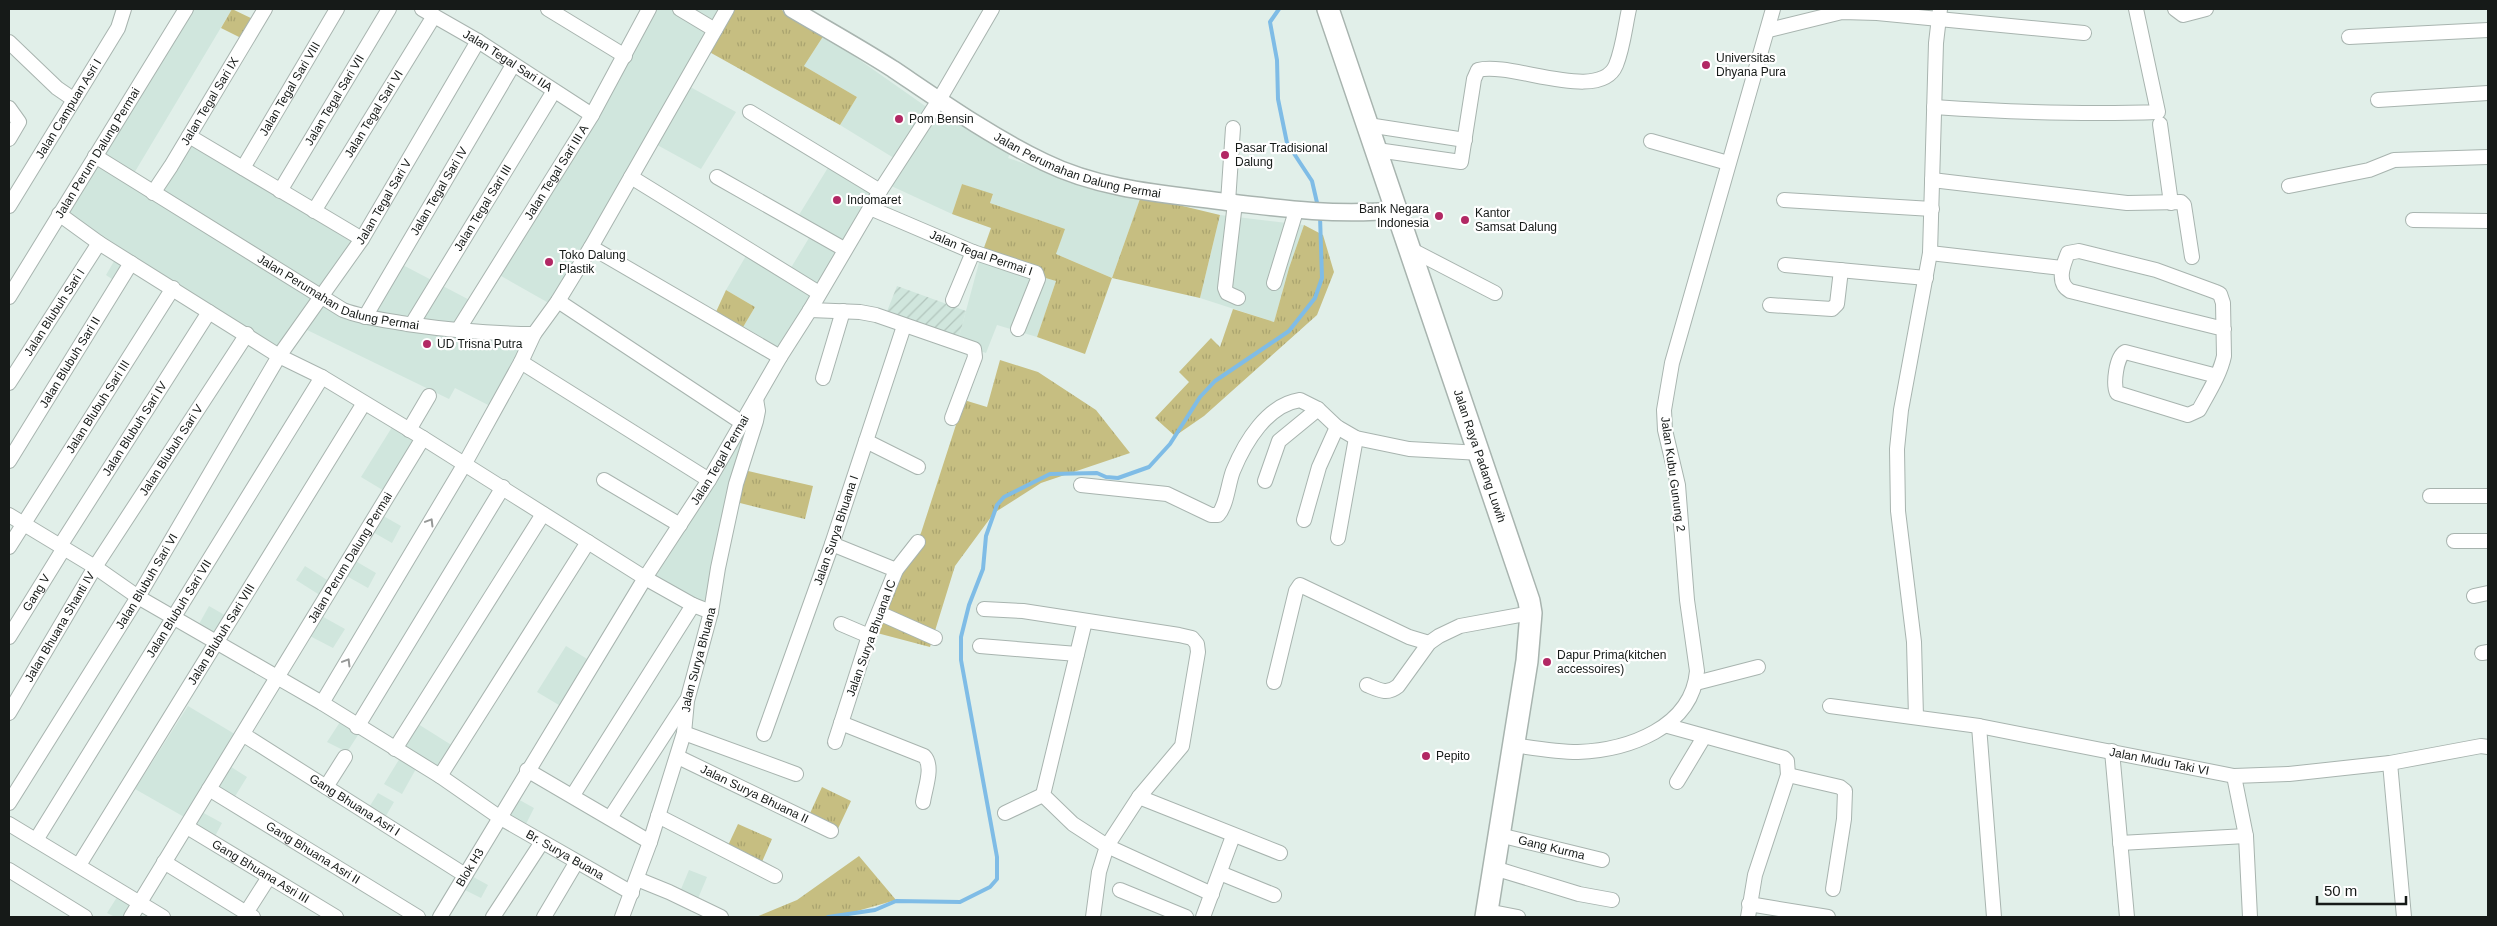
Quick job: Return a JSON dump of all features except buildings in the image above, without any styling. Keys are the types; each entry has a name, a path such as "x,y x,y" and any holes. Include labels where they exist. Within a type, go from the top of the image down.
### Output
{"main road":[{"name":"Jalan Raya Padang Luwih","path":"1328,9 1526,586 1531,613 1527,661 1487,914"}],"street":[{"name":"Jalan Campuan Asri I","path":"9,206 118,28 124,9"},
{"name":"Jalan Perum Dalung Permai","path":"9,297 186,9"},
{"name":"Jalan Tegal Sari IX","path":"153,193 265,9"},
{"name":"Jalan Tegal Sari VIII","path":"243,168 337,9"},
{"name":"Jalan Tegal Sari VII","path":"280,191 389,9"},
{"path":"548,9 625,56"},
{"name":"Jalan Tegal Sari III A","path":"458,330 592,115 649,9"},
{"path":"680,9 715,30"},
{"path":"322,703 464,464 521,362 534,334 558,301 591,247 727,9"},
{"name":"Jalan Perumahan Dalung Permai","path":"792,9 1005,141 1044,162 1077,176 1157,194 1296,211 1350,213 1397,210"},
{"name":"Jalan Tegal Permai","path":"499,817 645,578 709,480 844,249 939,100 992,9"},
{"path":"1377,150 1461,162 1474,79 1478,70 1499,68 1585,83 1604,79 1616,66 1629,9"},
{"name":"Jalan Kubu Gunung 2","path":"1668,726 1689,699 1696,683 1697,671 1687,600 1680,504 1665,430 1664,410 1674,355 1697,283 1728,163 1769,30 1773,9"},
{"path":"1934,107 2038,114 2091,115 2158,112 2136,9"},
{"path":"2175,9 2183,15 2206,9"},
{"path":"1769,30 1841,11 1940,14 2084,33"},
{"name":"Jalan Tegal Sari IIA","path":"428,12 478,41 592,115"},
{"name":"Jalan Tegal Sari VI","path":"314,211 428,12"},
{"path":"1916,717 1914,642 1896,482 1899,421 1930,253 1934,107 1940,14"},
{"path":"2349,37 2488,30"},
{"name":"Jalan Tegal Sari V","path":"279,356 319,296 362,239 478,41"},
{"path":"9,42 57,88 73,99"},
{"name":"Jalan Tegal Sari IV","path":"365,317 513,65"},
{"name":"Jalan Tegal Sari III","path":"412,324 554,91"},
{"path":"2378,100 2488,93"},
{"path":"9,108 19,122 9,139"},
{"path":"750,112 880,191"},
{"path":"2160,124 2170,203"},
{"path":"1368,125 1465,140"},
{"path":"1233,128 1232,202 1225,288 1227,293 1238,298"},
{"path":"189,136 362,239"},
{"path":"1651,141 1728,163"},
{"name":"Jalan Perumahan Dalung Permai","path":"94,156 343,310 365,317 458,330 534,334"},
{"path":"2289,186 2369,170 2394,160 2488,158"},
{"path":"631,177 819,293"},
{"path":"717,177 844,249"},
{"path":"1932,180 2127,203 2181,202 2184,204 2192,257"},
{"path":"1784,200 1932,209"},
{"name":"Jalan Tegal Permai I","path":"870,208 973,252 1038,275 1018,329"},
{"path":"1274,283 1296,211"},
{"path":"59,214 99,243 247,334 279,356 322,377 423,438 645,578 693,605 712,612"},
{"path":"2413,220 2488,221"},
{"name":"Jalan Blubuh Sari I","path":"9,383 99,243"},
{"path":"591,247 780,357"},
{"path":"1412,250 1495,294"},
{"path":"2217,376 2125,352 2120,356 2115,390 2123,395 2192,414 2198,410 2217,376 2224,356 2224,329 2222,298 2220,294 2207,288 2156,270 2079,251 2068,253 2062,268 2062,282 2064,288 2070,292 2224,329"},
{"path":"953,300 973,252"},
{"path":"1930,253 2062,268"},
{"name":"Jalan Blubuh Sari II","path":"9,461 131,263"},
{"path":"1786,265 1926,278"},
{"path":"1770,305 1832,309 1837,304 1841,270"},
{"name":"Jalan Blubuh Sari III","path":"9,547 173,288"},
{"path":"558,301 742,422"},
{"path":"810,310 876,315 975,351 976,357 952,418"},
{"path":"823,378 843,311"},
{"name":"Jalan Blubuh Sari IV","path":"62,547 210,312"},
{"name":"Jalan Surya Bhuana I","path":"764,734 832,544 904,326"},
{"name":"Jalan Blubuh Sari V","path":"95,567 247,334"},
{"name":"Jalan Blubuh Sari VI","path":"9,803 138,597 279,356"},
{"path":"521,362 709,480"},
{"name":"Jalan Blubuh Sari VII","path":"36,840 322,377"},
{"path":"409,430 429,396"},
{"name":"Jalan Surya Bhuana","path":"622,917 635,886 678,757 684,733 687,701 712,612 718,568 736,484 756,421 756,399"},
{"path":"1081,485 1166,494 1212,515 1218,515 1233,471 1250,439 1274,410 1300,400 1318,408 1337,427 1356,438 1409,449 1481,453"},
{"name":"Jalan Blubuh Sari VIII","path":"79,865 216,640 364,403"},
{"path":"1265,481 1279,441 1318,408"},
{"path":"1304,520 1319,467 1337,427"},
{"name":"Jalan Perum Dalung Permai","path":"131,917 244,735 423,438"},
{"path":"1338,538 1356,438"},
{"path":"866,441 918,467"},
{"path":"604,480 680,525"},
{"path":"357,727 503,487"},
{"path":"2430,496 2488,496"},
{"path":"395,749 543,514"},
{"path":"9,515 95,567 138,597 216,640 322,703 357,727 440,776 499,817"},
{"path":"2454,541 2488,541"},
{"path":"440,776 588,542"},
{"path":"896,570 918,542"},
{"name":"Jalan Surya Bhuana IC","path":"832,544 896,570 869,636 835,742"},
{"name":"Gang V","path":"9,637 62,547"},
{"name":"Jalan Bhuana Shanti IV","path":"9,713 95,567"},
{"path":"1274,682 1296,591 1300,585 1409,637 1429,643"},
{"path":"572,796 693,605"},
{"path":"984,609 1023,611 1192,638 1197,644 1198,652 1193,690 1182,746 1139,797 1107,846 1099,872 1093,917"},
{"path":"879,613 935,638"},
{"path":"1367,685 1381,691 1392,691 1398,686 1429,643 1460,626 1531,613"},
{"path":"1043,795 1084,621"},
{"path":"842,624 869,636"},
{"path":"980,646 1077,654"},
{"path":"1696,683 1758,667"},
{"path":"610,818 687,701"},
{"name":"Jalan Mudu Taki VI","path":"1830,706 1979,726 2234,776 2289,774 2390,763 2481,746 2488,747"},
{"path":"841,723 924,756 928,760 929,768 923,802"},
{"path":"1513,745 1579,752 1621,745 1668,726 1784,758 1789,767 1788,775 1755,875 1749,911 1828,917"},
{"path":"1979,726 1994,917"},
{"path":"684,733 796,774"},
{"name":"Gang Bhuana Asri I","path":"244,735 465,875"},
{"path":"1677,782 1704,737"},
{"path":"2112,751 2127,917"},
{"path":"326,787 345,757"},
{"name":"Jalan Surya Bhuana II","path":"678,757 831,831"},
{"path":"2390,763 2404,917"},
{"path":"528,770 650,842"},
{"path":"1788,775 1840,787 1845,790 1844,819 1833,889"},
{"path":"2234,776 2246,836 2250,917"},
{"name":"Gang Bhuana Asri II","path":"209,789 418,917"},
{"path":"1005,813 1043,795"},
{"path":"1043,795 1073,824 1107,846 1212,894"},
{"path":"1139,797 1233,836 1280,853"},
{"path":"658,816 775,876"},
{"name":"Br. Surya Buana","path":"499,817 576,862 635,886 669,892 721,917"},
{"name":"Blok H3","path":"440,917 499,817"},
{"path":"9,824 163,917"},
{"name":"Gang Bhuana Asri III","path":"187,827 336,917"},
{"name":"Gang Kurma","path":"1499,835 1602,860"},
{"path":"1205,917 1233,836"},
{"path":"2120,843 2246,836"},
{"path":"493,917 542,842"},
{"path":"164,862 250,915 269,877"},
{"path":"544,917 576,862"},
{"path":"1494,868 1579,894 1612,900"},
{"path":"9,870 85,917"},
{"path":"1220,872 1274,895"},
{"path":"1120,890 1186,917"},
{"path":"1487,914 1518,917"}],"shaded area":[{"path":"185,9 232,9 133,175 156,199 190,143 357,245 318,302 370,321 399,263 481,306 462,339 534,340 492,407 455,388 449,399 303,328 285,360 132,266 121,285 106,275 117,256 56,217"},
{"path":"650,9 728,9 683,83 736,112 701,169 650,141 554,306 494,272"},
{"path":"824,35 928,108 1013,148 1008,158 1086,184 1141,196 1112,278 1056,254 1064,229 990,203 993,195 962,184 952,214 887,184 902,163 840,125 857,97 804,66"},
{"path":"829,166 882,195 776,362 744,470 710,618 649,581 775,362 736,339 755,307 726,290 750,249 789,271 812,233 794,223"},
{"path":"1220,215 1304,225 1289,268 1274,322 1200,298"},
{"path":"980,259 1056,281 1037,337 997,325 986,353 957,344"},
{"path":"897,286 966,311 957,344 884,319"},
{"path":"394,424 424,442 391,495 361,477"},
{"path":"380,514 401,526 392,543 371,531"},
{"path":"352,559 376,573 368,588 343,574"},
{"path":"305,566 335,585 326,599 296,580"},
{"path":"209,606 228,617 213,644 194,633"},
{"path":"318,614 345,629 333,648 306,634"},
{"path":"566,646 597,665 569,711 537,692"},
{"path":"188,706 243,739 228,765 247,777 234,798 214,786 200,811 222,823 212,842 193,822 135,789"},
{"path":"340,722 360,732 347,752 327,742"},
{"path":"418,724 461,751 441,783 417,767 402,794 384,784 400,758 398,756"},
{"path":"378,793 394,802 380,826 363,817"},
{"path":"516,798 534,808 526,824 507,814"},
{"path":"689,870 707,877 694,908 676,901"},
{"path":"468,874 488,885 481,898 461,888"},
{"path":"119,894 138,905 130,917 115,917 107,913"}],"green space":[{"path":"232,9 263,24 251,43 221,28"},
{"path":"728,9 780,9 824,35 804,66 857,97 840,125 704,49"},
{"path":"962,184 993,194 990,203 1065,229 1056,254 1112,278 1085,354 1037,337 1056,281 980,259 991,228 952,214"},
{"path":"1141,196 1220,215 1200,298 1112,278"},
{"path":"1304,225 1323,235 1334,272 1317,315 1204,416 1175,436 1155,418 1189,382 1179,372 1211,338 1220,347 1233,309 1274,322 1289,268"},
{"path":"726,290 755,307 736,339 710,325"},
{"path":"1000,360 1038,372 1096,410 1130,453 1041,483 994,513 955,566 930,647 877,633 887,591 921,533 964,400 987,407"},
{"path":"744,470 813,486 805,519 736,502"},
{"path":"822,787 851,801 835,835 806,822"},
{"path":"738,824 772,839 758,871 724,854"},
{"path":"859,856 896,900 836,917 756,917 797,900"}],"waterway":[{"path":"1279,9 1270,22 1277,60 1278,99 1287,143 1312,181 1318,207"},
{"path":"828,917 875,910 896,901 960,902 990,887 997,879 997,857 961,660 961,637 969,605 983,569 986,536 997,505 1004,497 1050,474 1097,473 1106,477 1118,478 1149,467 1170,444 1200,397 1215,381 1289,331 1315,298 1322,278 1320,216"}],"place":[{"name":"Universitas Dhyana Pura","path":"1706,65"},
{"name":"Pom Bensin","path":"899,119"},
{"name":"Pasar Tradisional Dalung","path":"1225,155"},
{"name":"Indomaret","path":"837,200"},
{"name":"Bank Negara Indonesia","path":"1439,216"},
{"name":"Kantor Samsat Dalung","path":"1465,220"},
{"name":"Toko Dalung Plastik","path":"549,262"},
{"name":"UD Trisna Putra","path":"427,344"},
{"name":"Dapur Prima(kitchen accessoires)","path":"1547,662"},
{"name":"Pepito","path":"1426,756"}]}
